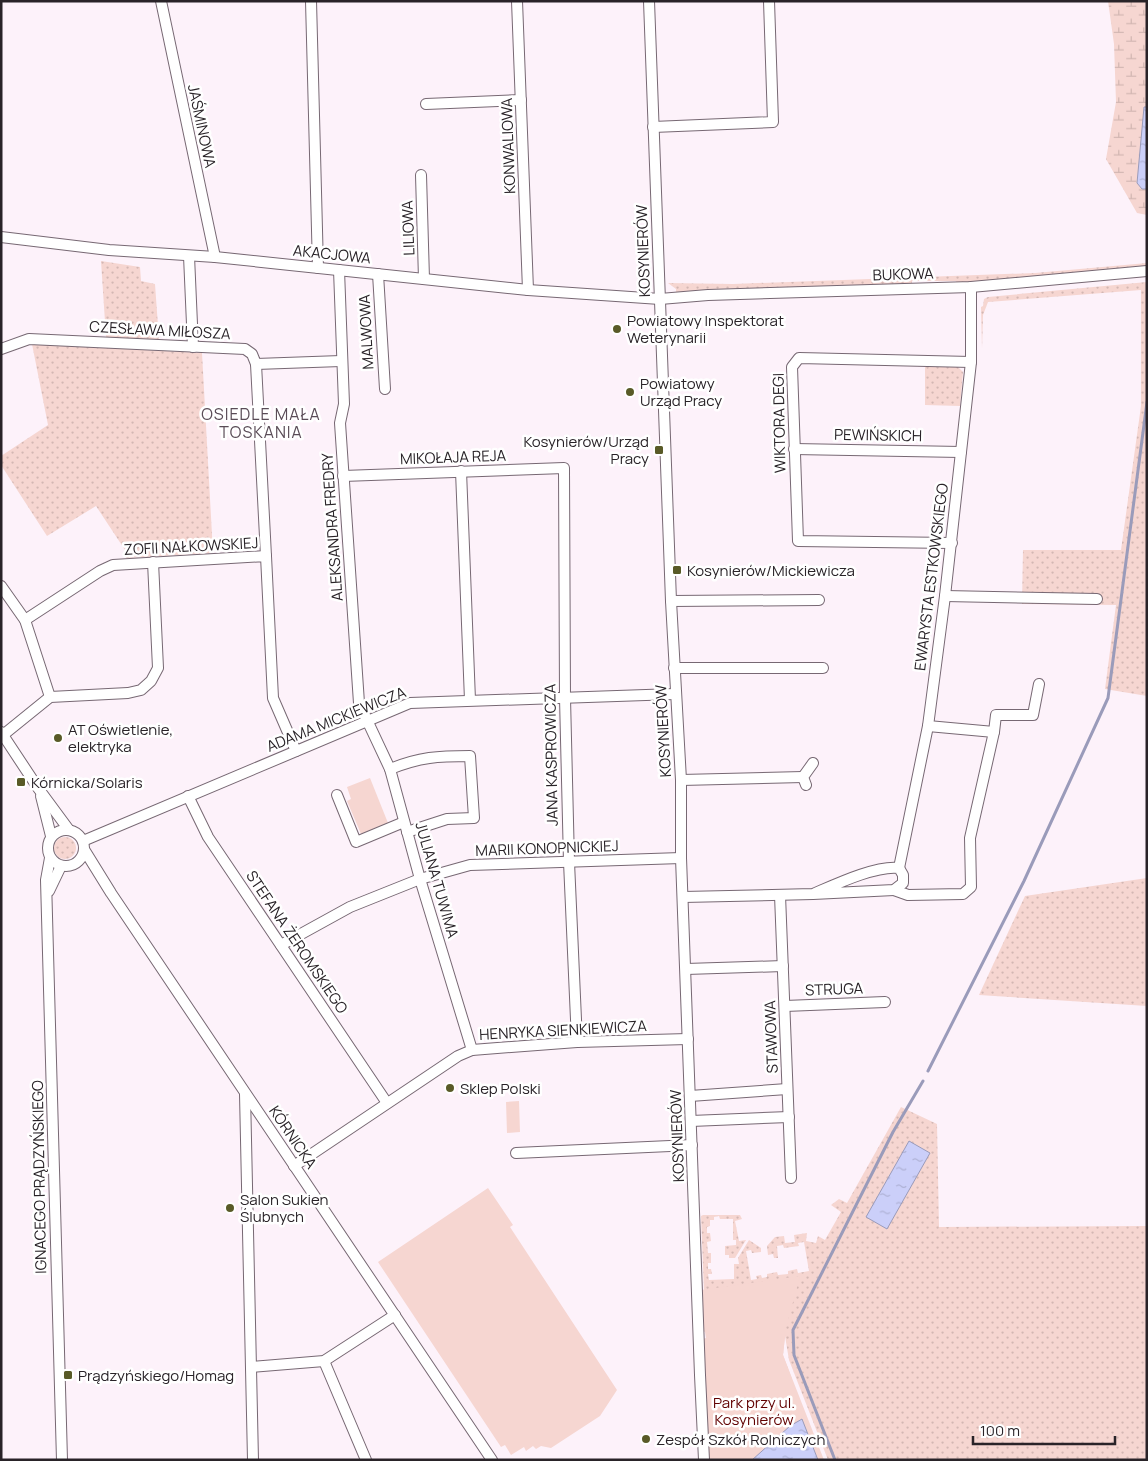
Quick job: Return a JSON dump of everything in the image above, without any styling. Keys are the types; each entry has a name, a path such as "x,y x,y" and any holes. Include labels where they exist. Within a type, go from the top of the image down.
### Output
{"street":[{"name":"JAŚMINOWA","path":"161,1 215,257"},
{"path":"312,1 318,268"},
{"name":"KONWALIOWA","path":"517,1 528,290"},
{"name":"KOSYNIERÓW","path":"649,1 670,600 681,780 688,1039 704,1460"},
{"path":"653,127 773,122 769,1"},
{"path":"426,104 521,100"},
{"name":"LILIOWA","path":"421,175 424,279"},
{"name":"AKACJOWA","path":"1,238 116,250 215,257 528,290 660,299"},
{"path":"189,256 193,347"},
{"name":"ALEKSANDRA FREDRY","path":"339,270 344,404 340,423 343,476 359,703 368,720"},
{"name":"BUKOWA","path":"660,299 718,294 971,287 1147,272"},
{"name":"MALWOWA","path":"378,274 385,389"},
{"name":"EWARYSTA ESTKOWSKIEGO","path":"894,890 903,883 903,875 899,868 928,726 952,543 971,362 971,287"},
{"name":"CZESŁAWA MIŁOSZA","path":"1,349 29,338 245,349 252,354 256,364"},
{"name":"WIKTORA DEGI","path":"952,543 798,542 792,367 799,358 971,362"},
{"path":"266,556 256,364 341,361"},
{"name":"PEWIŃSKICH","path":"794,449 961,452"},
{"name":"MIKOŁAJA REJA","path":"343,476 564,468"},
{"name":"JANA KASPROWICZA","path":"564,468 565,698 569,862 577,1042"},
{"path":"461,471 470,700"},
{"name":"ZOFII NAŁKOWSKIEJ","path":"25,620 100,571 113,566 266,556 274,698 296,751"},
{"path":"38,788 51,836 48,846 50,858 61,866 76,864 80,859 84,846 80,836 69,830 38,788 6,749 2,733 50,697 128,694 141,690 151,681 158,668 153,562"},
{"path":"1,586 25,620 50,697"},
{"path":"945,596 1096,599"},
{"path":"670,600 819,600"},
{"path":"674,668 823,668"},
{"path":"684,897 894,890 908,895 963,894 971,887 970,838 994,732 996,714 1033,715 1039,684"},
{"name":"ADAMA MICKIEWICZA","path":"84,846 188,796 410,703 676,694"},
{"name":"JULIANA TUWIMA","path":"368,720 390,769 420,879 472,1050"},
{"path":"928,726 994,732"},
{"path":"337,795 356,842 406,827 448,819 474,818 470,756 437,756 413,760 390,769"},
{"path":"681,780 805,781 813,763"},
{"name":"STEFANA ŻEROMSKIEGO","path":"188,796 208,837 387,1102"},
{"path":"51,836 60,830 69,830"},
{"name":"KÓRNICKA","path":"84,846 103,881 492,1460"},
{"name":"IGNACEGO PRĄDZYŃSKIEGO","path":"50,858 46,880 48,894 62,1460"},
{"name":"MARII KONOPNICKIEJ","path":"280,945 350,907 420,879 470,865 682,858"},
{"name":"KÓRNICKA","path":"76,864 103,881"},
{"name":"IGNACEGO PRĄDZYŃSKIEGO","path":"48,894 61,866"},
{"path":"813,894 875,871 892,867 899,868"},
{"name":"STAWOWA","path":"780,895 791,1178"},
{"path":"686,969 783,966"},
{"name":"STRUGA","path":"784,1006 884,1002"},
{"name":"HENRYKA SIENKIEWICZA","path":"294,1166 387,1102 458,1056 472,1050 577,1042 688,1039"},
{"path":"690,1096 788,1090"},
{"path":"245,1093 253,1460"},
{"path":"691,1121 788,1117"},
{"path":"247,1130 262,1119"},
{"path":"516,1152 692,1145"},
{"path":"252,1367 324,1361 395,1315"},
{"path":"324,1361 366,1460"}],"green space":[{"path":"1108,1 1147,1 1147,107 1144,107 1140,164 1142,189 1147,189 1147,215 1137,213 1106,159 1116,102 1114,44"},
{"path":"101,261 140,267 141,281 155,284 159,340 106,337"},
{"path":"1147,263 1147,267 957,284 956,281 912,281 912,285 715,289 676,293 676,289 668,283 733,284 1035,273"},
{"path":"1147,282 1147,696 1105,689 1116,605 1022,604 1023,550 1121,550 1141,406 1141,290 988,302 983,315 982,349 981,307 983,306 984,299 988,297"},
{"path":"32,344 202,353 213,553 126,558 125,550 96,506 47,536 1,465 1,456 48,425"},
{"path":"925,367 958,367 963,372 960,406 925,405"},
{"path":"370,778 388,823 361,834 347,801 351,799 347,787"},
{"path":"65,837 73,840 76,848 73,856 65,859 57,856 54,848 57,840"},
{"path":"1147,878 1147,1006 979,995 1025,896"},
{"path":"519,1101 520,1132 507,1133 506,1102"},
{"path":"901,1107 937,1124 939,1227 1147,1226 1147,1460 828,1460 789,1360 785,1336 783,1355 792,1379 701,1291 704,1290 701,1216 703,1215 740,1215 742,1219 735,1221 739,1241 746,1240 735,1258 729,1258 729,1255 725,1255 725,1246 736,1245 736,1240 733,1240 733,1219 720,1219 719,1216 714,1217 714,1220 710,1220 707,1233 710,1233 711,1241 707,1242 708,1253 711,1253 711,1263 708,1263 708,1269 711,1269 712,1274 708,1274 709,1280 734,1279 734,1264 739,1264 738,1258 749,1240 761,1248 761,1252 752,1253 751,1250 746,1251 751,1280 757,1279 756,1276 761,1275 762,1278 767,1277 767,1274 777,1272 778,1275 788,1274 788,1271 797,1269 798,1273 809,1271 804,1242 798,1243 799,1246 784,1248 783,1245 777,1246 778,1258 774,1258 773,1254 768,1255 767,1246 775,1237 784,1236 785,1243 795,1242 794,1235 807,1233 806,1241 816,1243 818,1236 825,1240 841,1212 831,1205 839,1199 847,1203"},
{"path":"488,1188 513,1225 510,1227 617,1390 600,1416 551,1448 541,1446 536,1449 533,1446 526,1451 524,1447 511,1455 505,1445 501,1447 378,1262"},
{"name":"Park przy ul. Kosynierów","path":"800,1276 786,1328 783,1355 824,1460 709,1460 703,1339 706,1338 703,1331 701,1290"}],"water":[{"path":"1144,107 1147,107 1147,189 1142,189 1137,183"},
{"path":"909,1141 930,1153 887,1229 866,1217"},
{"path":"802,1419 818,1460 752,1460 790,1426"}],"waterway":[{"path":"928,1071 1024,881 1108,698 1147,402"},
{"path":"835,1460 794,1355 793,1330 893,1132 923,1081"}],"place":[{"name":"Powiatowy Inspektorat Weterynarii","path":"617,329"},
{"name":"Powiatowy Urząd Pracy","path":"630,392"},
{"name":"Kosynierów/Urząd Pracy","path":"659,450"},
{"name":"Kosynierów/Mickiewicza","path":"677,570"},
{"name":"AT Oświetlenie, elektryka","path":"58,738"},
{"name":"Kórnicka/Solaris","path":"21,782"},
{"name":"Sklep Polski","path":"450,1088"},
{"name":"Salon Sukien Ślubnych","path":"230,1208"},
{"name":"Prądzyńskiego/Homag","path":"68,1375"},
{"name":"Zespół Szkół Rolniczych","path":"646,1439"}],"district":[{"name":"OSIEDLE MAŁA TOSKANIA","path":"261,423"}]}
